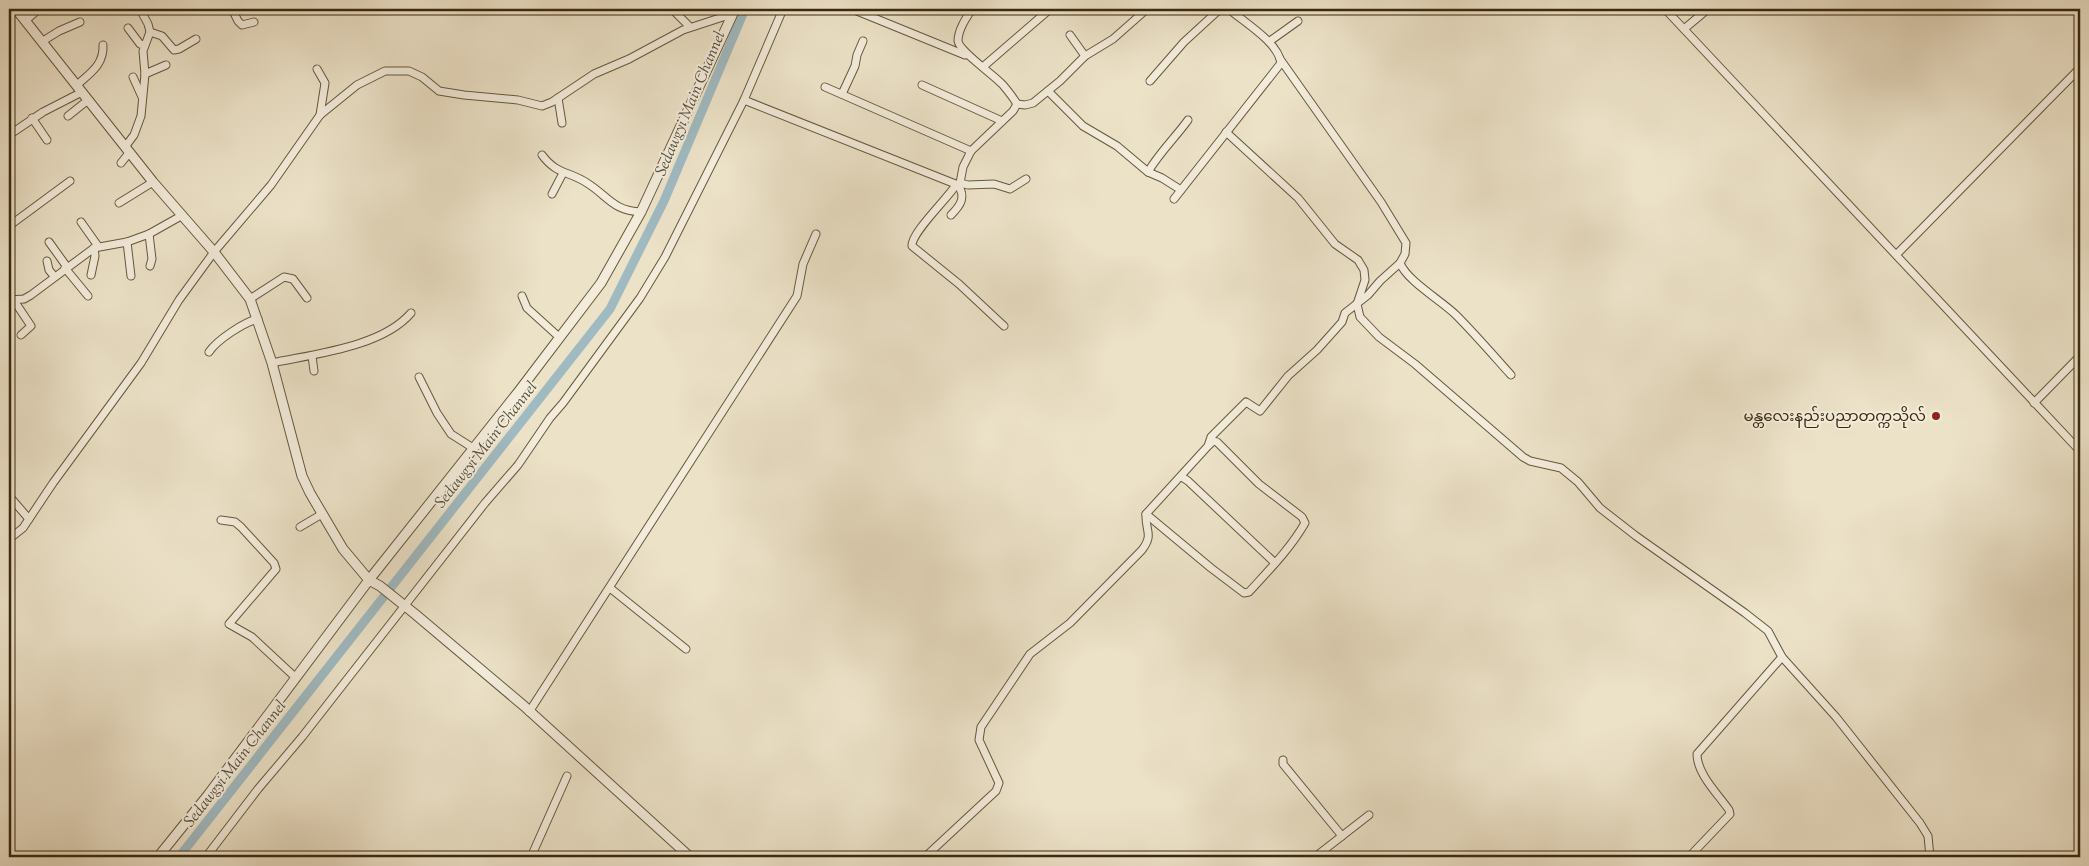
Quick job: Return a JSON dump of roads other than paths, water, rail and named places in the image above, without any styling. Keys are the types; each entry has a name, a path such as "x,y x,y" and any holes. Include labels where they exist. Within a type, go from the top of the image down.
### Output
{"street":[{"path":"9,12 14,9 26,20 127,150 181,216 214,252 250,299 272,363 302,476 343,549 368,580 380,586 402,603 529,712 690,857"},
{"path":"26,20 40,9"},
{"path":"140,9 150,32 162,36 174,50 196,39"},
{"path":"232,9 242,25 254,22"},
{"path":"672,9 690,26"},
{"path":"206,857 258,789 302,737 402,603 518,465 550,418 640,298 665,257 744,100 783,9"},
{"path":"852,9 968,56 984,66 1002,84 1017,104 1025,105 1034,103 1085,56 1113,38 1146,9"},
{"path":"968,56 959,45 958,40 960,30 972,9"},
{"path":"984,66 1050,9"},
{"path":"1150,81 1184,42 1220,9"},
{"path":"1208,446 1211,437 1246,402 1260,411 1288,376 1317,350 1342,322 1345,313 1400,263 1405,254 1406,243 1381,202 1270,42 1229,9"},
{"path":"1665,9 2080,451"},
{"path":"1684,28 1708,9"},
{"path":"9,539 23,528 52,483 141,363 179,300 214,252 270,185 320,115 357,85 385,71 409,71 422,77 439,91 452,94 518,100 542,106 558,98 594,74 629,59 690,26 733,12"},
{"path":"158,857 208,795 368,580 519,391 601,283 641,212 733,12"},
{"path":"1270,42 1298,21"},
{"path":"43,42 59,31 80,22"},
{"path":"128,28 140,44 144,45"},
{"path":"121,163 140,122 145,74 143,63 144,45 150,32"},
{"path":"1070,35 1085,56"},
{"path":"842,94 855,66 863,41"},
{"path":"10,131 79,89 98,67 102,59 103,45"},
{"path":"1174,199 1280,66 1280,59"},
{"path":"145,74 166,65"},
{"path":"1897,254 2080,68"},
{"path":"317,69 325,83 320,115"},
{"path":"133,77 143,97"},
{"path":"922,85 1002,121"},
{"path":"825,87 971,151"},
{"path":"1048,91 1083,126 1117,146 1148,172 1181,190"},
{"path":"558,98 562,123"},
{"path":"68,116 88,100"},
{"path":"744,100 958,184 994,184 1010,189 1026,179"},
{"path":"1004,326 959,284 912,246 913,237 958,184 963,167 971,151 1013,111 1017,104"},
{"path":"32,118 46,140"},
{"path":"1148,172 1158,154 1176,137 1188,120"},
{"path":"1226,132 1298,198 1335,244 1358,260 1364,270 1365,280 1357,304 1360,317 1379,337 1414,364 1500,439 1530,461 1561,468 1578,482 1600,508 1628,530 1745,612 1768,631 1782,657 1836,717 1920,823 1928,836 1930,857"},
{"path":"542,155 552,166 563,173 576,176 589,184 611,203 630,212 641,212"},
{"path":"552,194 563,173"},
{"path":"9,226 70,181"},
{"path":"119,203 153,182"},
{"path":"951,215 962,200 962,192 958,184"},
{"path":"11,300 24,299 31,295 54,276 96,247 127,242 149,234 181,216"},
{"path":"81,222 96,247 91,275"},
{"path":"149,234 152,259 150,266"},
{"path":"529,712 798,296 803,264 816,234"},
{"path":"49,242 88,296"},
{"path":"127,242 131,276"},
{"path":"47,261 49,270 54,276"},
{"path":"1400,263 1416,282 1455,314 1511,375"},
{"path":"250,299 284,277 293,279 307,298"},
{"path":"522,296 527,308 559,336"},
{"path":"11,300 31,326 21,335"},
{"path":"272,363 312,356 368,340 404,322 411,313"},
{"path":"209,352 214,345 250,321 258,319"},
{"path":"312,356 314,371"},
{"path":"2034,403 2080,356"},
{"path":"419,377 437,413 451,434 472,448"},
{"path":"925,857 996,791 999,783 979,740 981,727 1030,654 1070,623 1142,550 1148,542 1149,535 1145,523 1146,514 1182,477 1208,446 1214,441 1217,442 1259,484 1304,520 1305,523 1294,542 1249,592 1244,593 1146,514"},
{"path":"1182,477 1275,563"},
{"path":"10,497 29,518"},
{"path":"300,527 322,514"},
{"path":"221,520 234,522 241,527 274,563 276,569 229,624 252,637 295,678"},
{"path":"610,588 686,649"},
{"path":"1689,857 1730,814 1702,771 1697,760 1697,754 1782,657"},
{"path":"1283,760 1283,764 1342,836"},
{"path":"533,856 567,776"},
{"path":"1315,857 1369,815"}],"waterway":[{"name":"Sedawgyi Main Channel","path":"179,857 610,309 664,201 745,9"}],"place":[{"name":"မန္တလေးနည်းပညာတက္ကသိုလ်","path":"1936,416"}]}
